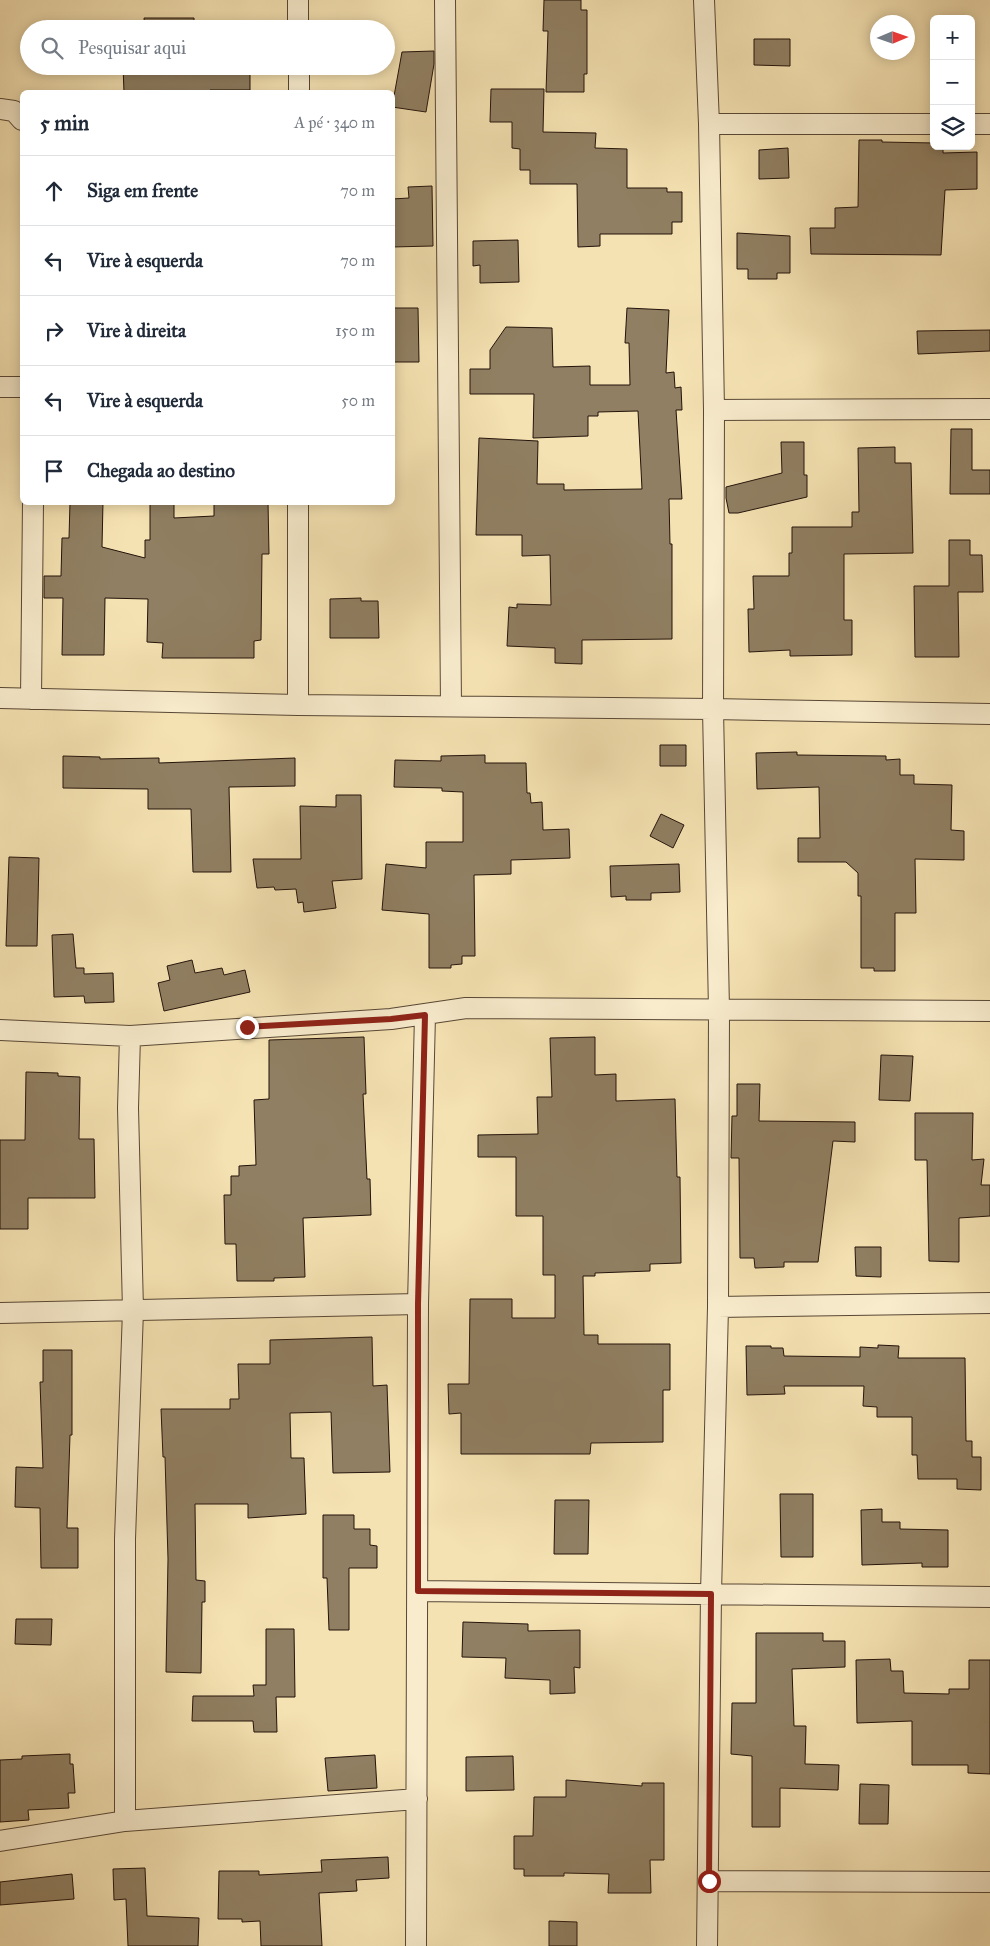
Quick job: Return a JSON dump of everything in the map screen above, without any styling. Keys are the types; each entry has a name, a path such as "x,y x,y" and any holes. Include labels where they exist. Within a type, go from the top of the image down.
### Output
{"street":[{"path":"298,0 298,20"},
{"path":"445,0 451,706"},
{"path":"704,0 709,124 714,410 713,709 719,1010 718,1307 711,1594 707,1946"},
{"path":"299,75 299,90"},
{"path":"0,109 14,111 20,118"},
{"path":"709,124 930,124"},
{"path":"975,124 990,124"},
{"path":"0,387 20,387"},
{"path":"714,410 990,409"},
{"path":"31,699 34,505"},
{"path":"298,505 298,705"},
{"path":"0,698 298,705 990,714"},
{"path":"0,1030 130,1036 391,1019 466,1008 990,1011"},
{"path":"416,1946 418,1304 425,1015"},
{"path":"125,1821 125,1539 132,1310 128,1108 130,1036"},
{"path":"718,1307 990,1303"},
{"path":"0,1313 418,1304"},
{"path":"418,1591 990,1597"},
{"path":"0,1841 125,1821 417,1799"},
{"path":"709,1881 990,1882"}],"building":[{"path":"544,0 581,0 581,10 587,10 587,74 584,74 584,92 546,92 548,31 543,31"},
{"path":"144,18 194,18 194,20 144,20"},
{"path":"754,39 790,39 790,66 754,65"},
{"path":"434,51 434,64 426,112 395,107 395,90 402,52"},
{"path":"123,75 250,75 250,90 124,90"},
{"path":"491,89 544,89 543,132 596,133 595,148 627,149 627,188 667,188 667,192 682,192 682,222 672,222 672,234 600,234 600,246 578,247 577,184 530,184 530,170 520,170 520,149 512,148 512,122 490,122"},
{"path":"859,140 930,143 930,150 943,150 943,153 977,152 977,189 945,190 941,255 811,254 810,228 835,228 835,208 858,207"},
{"path":"788,148 789,178 759,179 759,150"},
{"path":"432,186 433,246 395,247 395,199 409,198 408,187"},
{"path":"737,233 790,236 790,273 777,273 777,279 748,279 748,269 737,269"},
{"path":"518,240 519,282 480,283 480,265 473,266 473,241"},
{"path":"395,308 418,308 419,362 395,362"},
{"path":"627,308 669,310 666,373 674,372 675,388 681,387 682,410 676,410 682,499 669,499 670,544 672,544 672,639 582,640 582,664 555,663 555,648 507,646 509,607 517,608 517,604 551,605 550,555 522,556 522,535 476,535 479,438 538,441 537,484 564,484 564,490 642,489 638,411 598,412 598,416 588,416 588,436 533,438 534,394 470,394 470,369 490,369 490,350 506,327 552,328 553,367 590,366 590,385 630,385 629,343 625,343"},
{"path":"990,330 990,351 918,354 917,331"},
{"path":"951,429 972,429 972,470 990,470 990,494 950,494"},
{"path":"781,442 804,442 804,475 807,475 807,497 738,513 729,513 726,487 782,473"},
{"path":"895,447 895,463 911,463 913,553 844,554 844,620 852,620 852,655 790,656 790,650 749,652 748,609 754,609 753,576 789,576 789,553 792,553 792,527 852,527 852,512 859,512 858,448"},
{"path":"70,505 103,505 102,547 145,558 145,540 150,540 150,505 174,505 174,518 214,516 214,505 268,505 269,554 262,554 261,640 254,641 254,658 162,658 163,643 147,642 148,599 105,598 104,655 62,655 63,598 44,598 44,576 61,576 62,538 69,538"},
{"path":"949,540 970,540 970,555 982,555 983,592 958,592 959,657 915,657 914,586 949,586"},
{"path":"361,598 361,601 378,601 379,638 330,638 330,599"},
{"path":"660,745 686,745 686,766 660,766"},
{"path":"797,752 797,755 886,756 886,760 900,759 900,775 914,775 914,784 952,785 951,830 964,831 964,860 915,859 916,913 895,913 895,971 874,971 874,968 861,968 861,896 858,896 858,873 846,862 798,862 798,838 820,838 819,787 757,789 756,753"},
{"path":"485,755 485,763 526,763 527,793 530,793 531,803 542,802 543,830 569,829 570,858 511,860 511,874 474,875 475,956 462,956 462,964 451,965 451,968 429,968 429,914 382,910 386,864 426,868 426,842 463,842 463,792 442,791 442,788 394,787 395,760 441,761 441,756"},
{"path":"63,756 100,757 100,759 159,758 159,763 295,758 295,786 229,787 231,872 193,872 191,809 148,809 148,789 63,788"},
{"path":"336,795 361,795 362,879 332,881 336,908 304,912 303,902 298,903 296,889 275,890 274,887 257,888 253,859 301,859 300,806 336,807"},
{"path":"661,814 684,825 673,848 650,836"},
{"path":"9,857 39,858 37,946 6,946"},
{"path":"679,864 680,892 651,893 651,900 626,900 626,896 611,897 610,866"},
{"path":"73,934 76,968 84,968 84,974 113,973 114,1002 85,1003 84,996 54,997 52,935"},
{"path":"192,960 195,973 222,968 224,975 245,970 250,992 164,1011 158,983 170,980 167,966"},
{"path":"364,1037 366,1094 363,1094 367,1179 370,1179 371,1215 303,1218 305,1277 274,1278 274,1281 237,1281 236,1244 225,1244 224,1195 231,1195 231,1176 239,1176 239,1166 256,1165 254,1100 269,1099 269,1040"},
{"path":"595,1037 595,1075 616,1074 616,1101 675,1099 677,1177 680,1177 681,1263 650,1264 650,1271 595,1273 595,1276 583,1276 584,1335 598,1335 598,1344 670,1344 670,1390 663,1390 663,1442 591,1443 590,1454 461,1454 461,1413 449,1414 448,1384 469,1384 470,1299 512,1299 512,1318 555,1318 555,1275 543,1275 543,1216 516,1216 516,1157 478,1157 478,1135 538,1134 537,1097 552,1097 550,1038"},
{"path":"881,1055 913,1056 910,1101 879,1100"},
{"path":"26,1072 58,1073 58,1076 80,1077 79,1139 94,1139 95,1198 28,1198 28,1229 0,1229 0,1140 25,1140"},
{"path":"737,1084 760,1084 759,1121 855,1122 855,1142 833,1141 818,1262 784,1262 784,1267 755,1268 754,1258 740,1258 739,1158 731,1158 732,1116 737,1116"},
{"path":"915,1113 973,1113 972,1160 984,1159 981,1185 990,1185 990,1216 959,1218 959,1262 929,1261 927,1160 915,1160"},
{"path":"855,1247 881,1247 881,1277 856,1276"},
{"path":"372,1337 373,1386 387,1385 390,1472 333,1473 331,1412 290,1413 291,1458 304,1458 306,1514 248,1518 248,1504 195,1504 196,1580 205,1581 205,1602 202,1602 201,1673 166,1672 168,1559 165,1457 163,1457 161,1409 230,1409 230,1399 239,1399 238,1364 270,1364 270,1340"},
{"path":"878,1345 899,1346 898,1358 965,1358 966,1441 972,1441 972,1457 981,1457 981,1490 957,1489 957,1479 918,1479 917,1455 912,1455 912,1417 877,1417 877,1407 863,1406 864,1386 784,1386 785,1394 747,1395 746,1346 783,1348 784,1356 860,1357 860,1347 878,1348"},
{"path":"43,1350 72,1350 72,1435 70,1435 67,1528 78,1528 78,1568 41,1568 40,1508 15,1507 16,1467 43,1468 40,1382 43,1382"},
{"path":"780,1494 813,1494 813,1557 781,1557"},
{"path":"555,1500 589,1500 588,1554 554,1554"},
{"path":"882,1509 882,1522 900,1522 900,1529 948,1530 948,1567 922,1567 922,1563 862,1565 861,1510"},
{"path":"323,1515 354,1515 354,1529 370,1529 370,1545 377,1546 377,1568 349,1568 349,1630 329,1630 327,1578 323,1578"},
{"path":"16,1619 52,1619 51,1645 15,1644"},
{"path":"463,1622 528,1624 528,1631 580,1630 580,1668 574,1667 575,1693 550,1694 550,1680 505,1678 506,1658 462,1657"},
{"path":"266,1629 294,1629 295,1697 276,1697 277,1732 254,1732 253,1721 192,1721 193,1696 254,1696 253,1685 266,1685"},
{"path":"756,1633 823,1633 823,1641 845,1641 845,1667 792,1669 794,1726 806,1726 805,1764 839,1765 838,1790 780,1788 780,1827 752,1827 752,1756 731,1754 732,1703 756,1703"},
{"path":"890,1659 891,1671 903,1671 904,1693 949,1694 949,1689 969,1689 969,1660 990,1660 990,1774 968,1773 968,1765 912,1765 912,1721 857,1723 856,1660"},
{"path":"70,1754 70,1764 73,1764 75,1793 68,1793 69,1808 28,1810 29,1820 0,1822 0,1760 22,1759 22,1756"},
{"path":"375,1755 377,1788 328,1791 325,1758"},
{"path":"513,1756 514,1790 466,1791 466,1757"},
{"path":"566,1780 642,1786 642,1783 664,1783 664,1860 650,1860 651,1893 608,1893 609,1874 564,1873 564,1876 524,1876 524,1869 514,1869 514,1836 533,1836 534,1797 566,1797"},
{"path":"860,1784 889,1785 888,1824 859,1824"},
{"path":"388,1857 389,1878 356,1880 357,1891 319,1893 322,1946 261,1946 260,1921 242,1922 242,1919 218,1919 219,1871 259,1871 259,1875 322,1872 321,1860"},
{"path":"145,1868 147,1916 199,1918 198,1946 128,1946 126,1899 114,1900 113,1869"},
{"path":"72,1874 74,1899 0,1905 0,1882"},
{"path":"549,1921 577,1922 577,1946 549,1946"}],"route":[{"path":"247,1027 391,1019 425,1015 418,1304 418,1591 711,1594 709,1881"}]}
